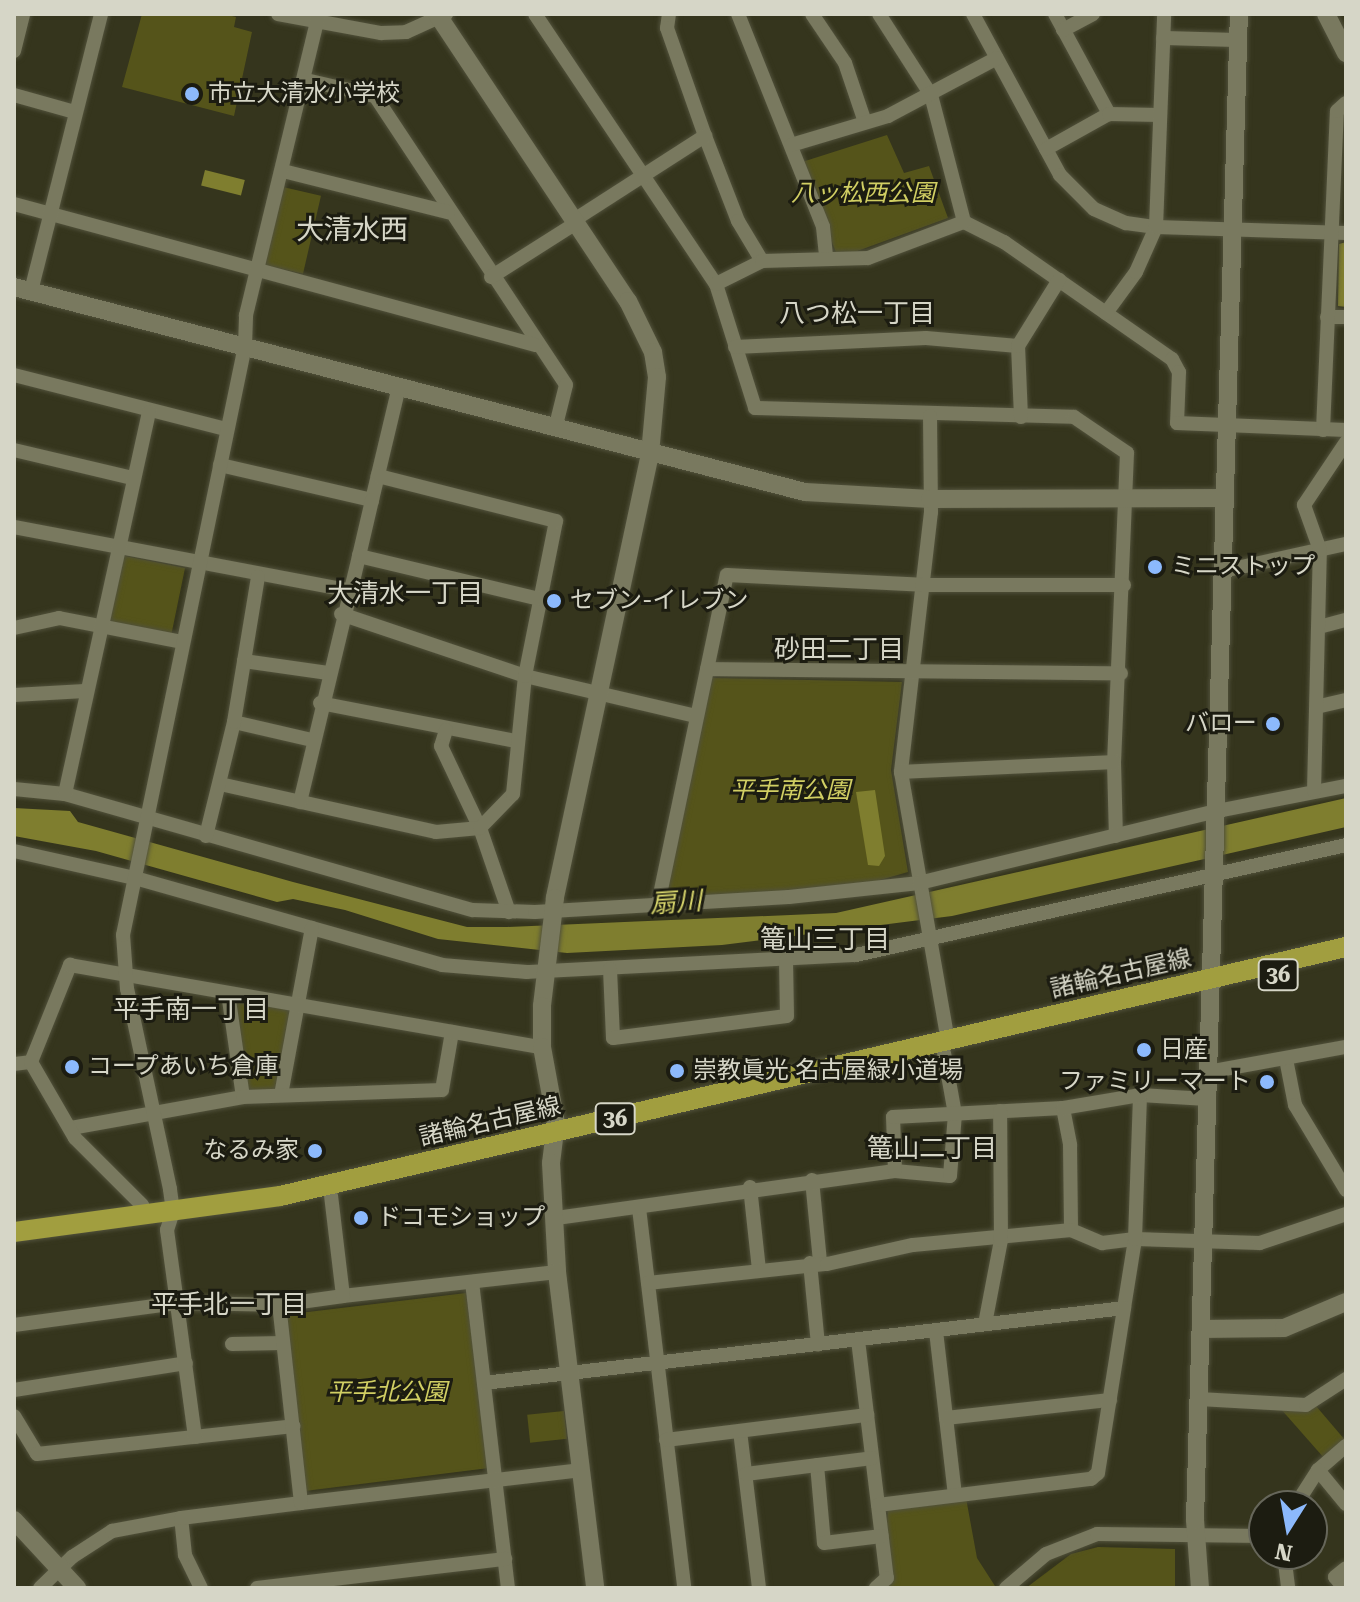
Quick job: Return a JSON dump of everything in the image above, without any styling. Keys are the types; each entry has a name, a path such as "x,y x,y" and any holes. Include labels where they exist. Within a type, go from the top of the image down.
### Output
{"main road":[{"name":"諸輪名古屋線","path":"1210,986 1346,947"},
{"name":"諸輪名古屋線","path":"14,1243 280,1196 553,1138 1210,986 1346,959"},
{"name":"諸輪名古屋線","path":"14,1232 145,1214 170,1216 331,1196 553,1138"}],"street":[{"path":"14,51 23,14"},
{"path":"101,14 50,215 22,289 805,492 930,499 1225,498"},
{"path":"278,14 318,18 381,33 406,32 441,15 628,301 653,352 657,404 650,454 551,917 542,1047 553,1138 557,1272 595,1588"},
{"path":"535,14 716,284 755,408 930,416 1074,417 1127,453 1121,673 1114,762 1116,836"},
{"path":"669,14 667,28 705,136 738,221 762,261"},
{"path":"738,14 823,227 826,258"},
{"path":"812,14 845,63 865,122"},
{"path":"879,14 931,95 964,222 1059,280 1177,365 1177,423 1346,430"},
{"path":"973,14 1072,191 1094,209 1126,223 1156,227 1233,232 1346,233"},
{"path":"1055,14 1109,114"},
{"path":"1063,30 1093,14"},
{"path":"1106,313 1136,272 1156,227 1164,14"},
{"path":"1200,1588 1195,1535 1239,14"},
{"path":"1326,14 1346,53"},
{"path":"195,1437 177,1303 170,1216 125,974 123,935 197,565 245,346 257,269 306,80 318,18"},
{"path":"1163,38 1238,40"},
{"path":"791,145 865,122 931,95 997,58"},
{"path":"306,80 375,96 535,345 566,385 555,429"},
{"path":"14,95 75,112"},
{"path":"1323,430 1337,111 1346,103"},
{"path":"1046,149 1109,114 1160,115"},
{"path":"491,277 705,136"},
{"path":"283,171 448,212"},
{"path":"14,204 535,345"},
{"path":"716,284 762,261 868,258 964,222"},
{"path":"1021,417 1018,346 1059,280"},
{"path":"1327,317 1346,317"},
{"path":"735,347 926,338 1018,346"},
{"path":"14,375 149,412 226,429"},
{"path":"300,802 341,614 359,556 399,387"},
{"path":"65,794 116,550 149,412"},
{"path":"556,1218 639,1208 750,1187 895,1171 950,1176 955,1114 930,935 901,772 930,499 930,416"},
{"path":"1314,791 1320,706 1320,550 1304,505 1346,442"},
{"path":"14,450 132,478"},
{"path":"220,465 372,500"},
{"path":"220,784 436,832 480,828 513,794 525,676 556,521 378,476"},
{"path":"14,527 258,577 349,590"},
{"path":"1223,571 1346,544"},
{"path":"359,556 540,599"},
{"path":"658,904 727,575 922,585 1124,585"},
{"path":"206,836 234,722 258,577"},
{"path":"341,614 525,676 696,716"},
{"path":"14,628 59,618 182,642"},
{"path":"1319,627 1346,620"},
{"path":"244,661 328,673"},
{"path":"707,669 1121,673"},
{"path":"14,695 85,691"},
{"path":"1320,706 1346,700"},
{"path":"320,703 446,730 516,741"},
{"path":"234,722 312,740"},
{"path":"446,730 441,746 480,828 509,912"},
{"path":"901,772 1114,762"},
{"path":"14,789 65,794 146,821 473,910 551,917 658,904 920,888 1116,836 1216,817 1314,791 1346,786"},
{"path":"14,851 136,872 312,928 467,971 546,965 610,969 786,961 930,935 1215,869 1346,845"},
{"path":"281,1095 312,928"},
{"path":"610,969 613,1038 787,1016 786,961"},
{"path":"31,1062 70,965 542,1047"},
{"path":"228,993 243,1097"},
{"path":"71,1128 243,1097 442,1090 452,1032"},
{"path":"1208,1072 1346,1047"},
{"path":"1286,1059 1295,1105 1346,1190"},
{"path":"14,1064 31,1062"},
{"path":"31,1062 90,1156 142,1205 145,1214"},
{"path":"895,1171 893,1117 1063,1108 1140,1095 1207,1099"},
{"path":"878,1505 1091,1479 1098,1473 1135,1239 1140,1095"},
{"path":"1063,1108 1070,1145 1071,1230"},
{"path":"985,1324 1001,1240 1000,1111"},
{"path":"812,1180 818,1345"},
{"path":"750,1187 759,1270"},
{"path":"331,1196 343,1296"},
{"path":"639,1208 684,1588"},
{"path":"648,1283 815,1263 913,1245 1001,1240 1071,1230 1102,1243 1135,1239 1204,1244 1260,1243 1346,1214"},
{"path":"14,1325 177,1303 279,1305 557,1272"},
{"path":"472,1282 508,1588"},
{"path":"1201,1329 1284,1328 1346,1302"},
{"path":"279,1305 301,1503"},
{"path":"484,1383 1124,1308"},
{"path":"936,1331 955,1495"},
{"path":"858,1340 887,1578 876,1588"},
{"path":"232,1344 283,1343"},
{"path":"14,1390 186,1363"},
{"path":"1199,1399 1306,1405 1346,1379"},
{"path":"946,1418 1110,1400"},
{"path":"666,1440 867,1415"},
{"path":"14,1416 37,1454 293,1426"},
{"path":"740,1431 759,1588"},
{"path":"1305,1490 1318,1470 1346,1446"},
{"path":"746,1474 872,1458"},
{"path":"817,1465 824,1543 882,1536"},
{"path":"40,1588 59,1569 112,1531 181,1518 581,1470"},
{"path":"1318,1470 1346,1504"},
{"path":"181,1518 185,1555 201,1588"},
{"path":"14,1520 77,1588"},
{"path":"1006,1588 1046,1554 1080,1538 1114,1532 1248,1536"},
{"path":"257,1588 505,1559"},
{"path":"1344,1588 1335,1577 1346,1568"}],"green space":[{"path":"142,14 224,14 236,17 234,27 252,32 234,116 122,87"},
{"name":"八ッ松西公園","path":"887,135 904,173 929,166 948,218 838,258 802,162"},
{"path":"283,187 321,196 303,274 265,265"},
{"path":"125,556 185,568 171,636 110,624 118,560"},
{"name":"平手南公園","path":"711,678 902,682 891,770 908,872 849,889 665,899"},
{"path":"240,999 291,1008 280,1088 252,1093 245,1088 233,1006"},
{"name":"平手北公園","path":"466,1293 489,1468 305,1491 285,1319 291,1314"},
{"path":"1316,1406 1345,1440 1324,1458 1280,1408"},
{"path":"564,1411 567,1439 530,1443 527,1415"},
{"path":"966,1498 977,1558 995,1586 883,1588 888,1507"},
{"path":"1098,1547 1175,1549 1175,1588 1026,1588 1071,1554"}],"shaded area":[{"path":"205,170 245,180 241,195 201,186"},
{"path":"1346,242 1346,307 1338,306 1339,244"},
{"path":"875,790 885,856 879,866 868,865 856,792"},
{"path":"1346,798 1346,827 952,916 722,945 567,953 438,939 345,910 293,899 277,902 96,851 14,836 14,808 70,811 78,822 293,882 467,927 507,927 836,913"}],"place":[{"name":"市立大清水小学校","path":"192,94"},
{"name":"ミニストップ","path":"1155,567"},
{"name":"セブン-イレブン","path":"554,601"},
{"name":"バロー","path":"1273,724"},
{"name":"日産","path":"1144,1050"},
{"name":"コープあいち倉庫","path":"72,1067"},
{"name":"崇教眞光 名古屋緑小道場","path":"677,1071"},
{"name":"ファミリーマート","path":"1267,1082"},
{"name":"なるみ家","path":"315,1151"},
{"name":"ドコモショップ","path":"361,1218"}],"district":[{"name":"大清水西","path":"352,230"},
{"name":"八つ松一丁目","path":"857,314"},
{"name":"大清水一丁目","path":"405,594"},
{"name":"砂田二丁目","path":"839,650"},
{"name":"篭山三丁目","path":"825,940"},
{"name":"平手南一丁目","path":"191,1010"},
{"name":"篭山二丁目","path":"932,1149"},
{"name":"平手北一丁目","path":"229,1305"}],"water label":[{"name":"扇川","path":"676,903"}]}
